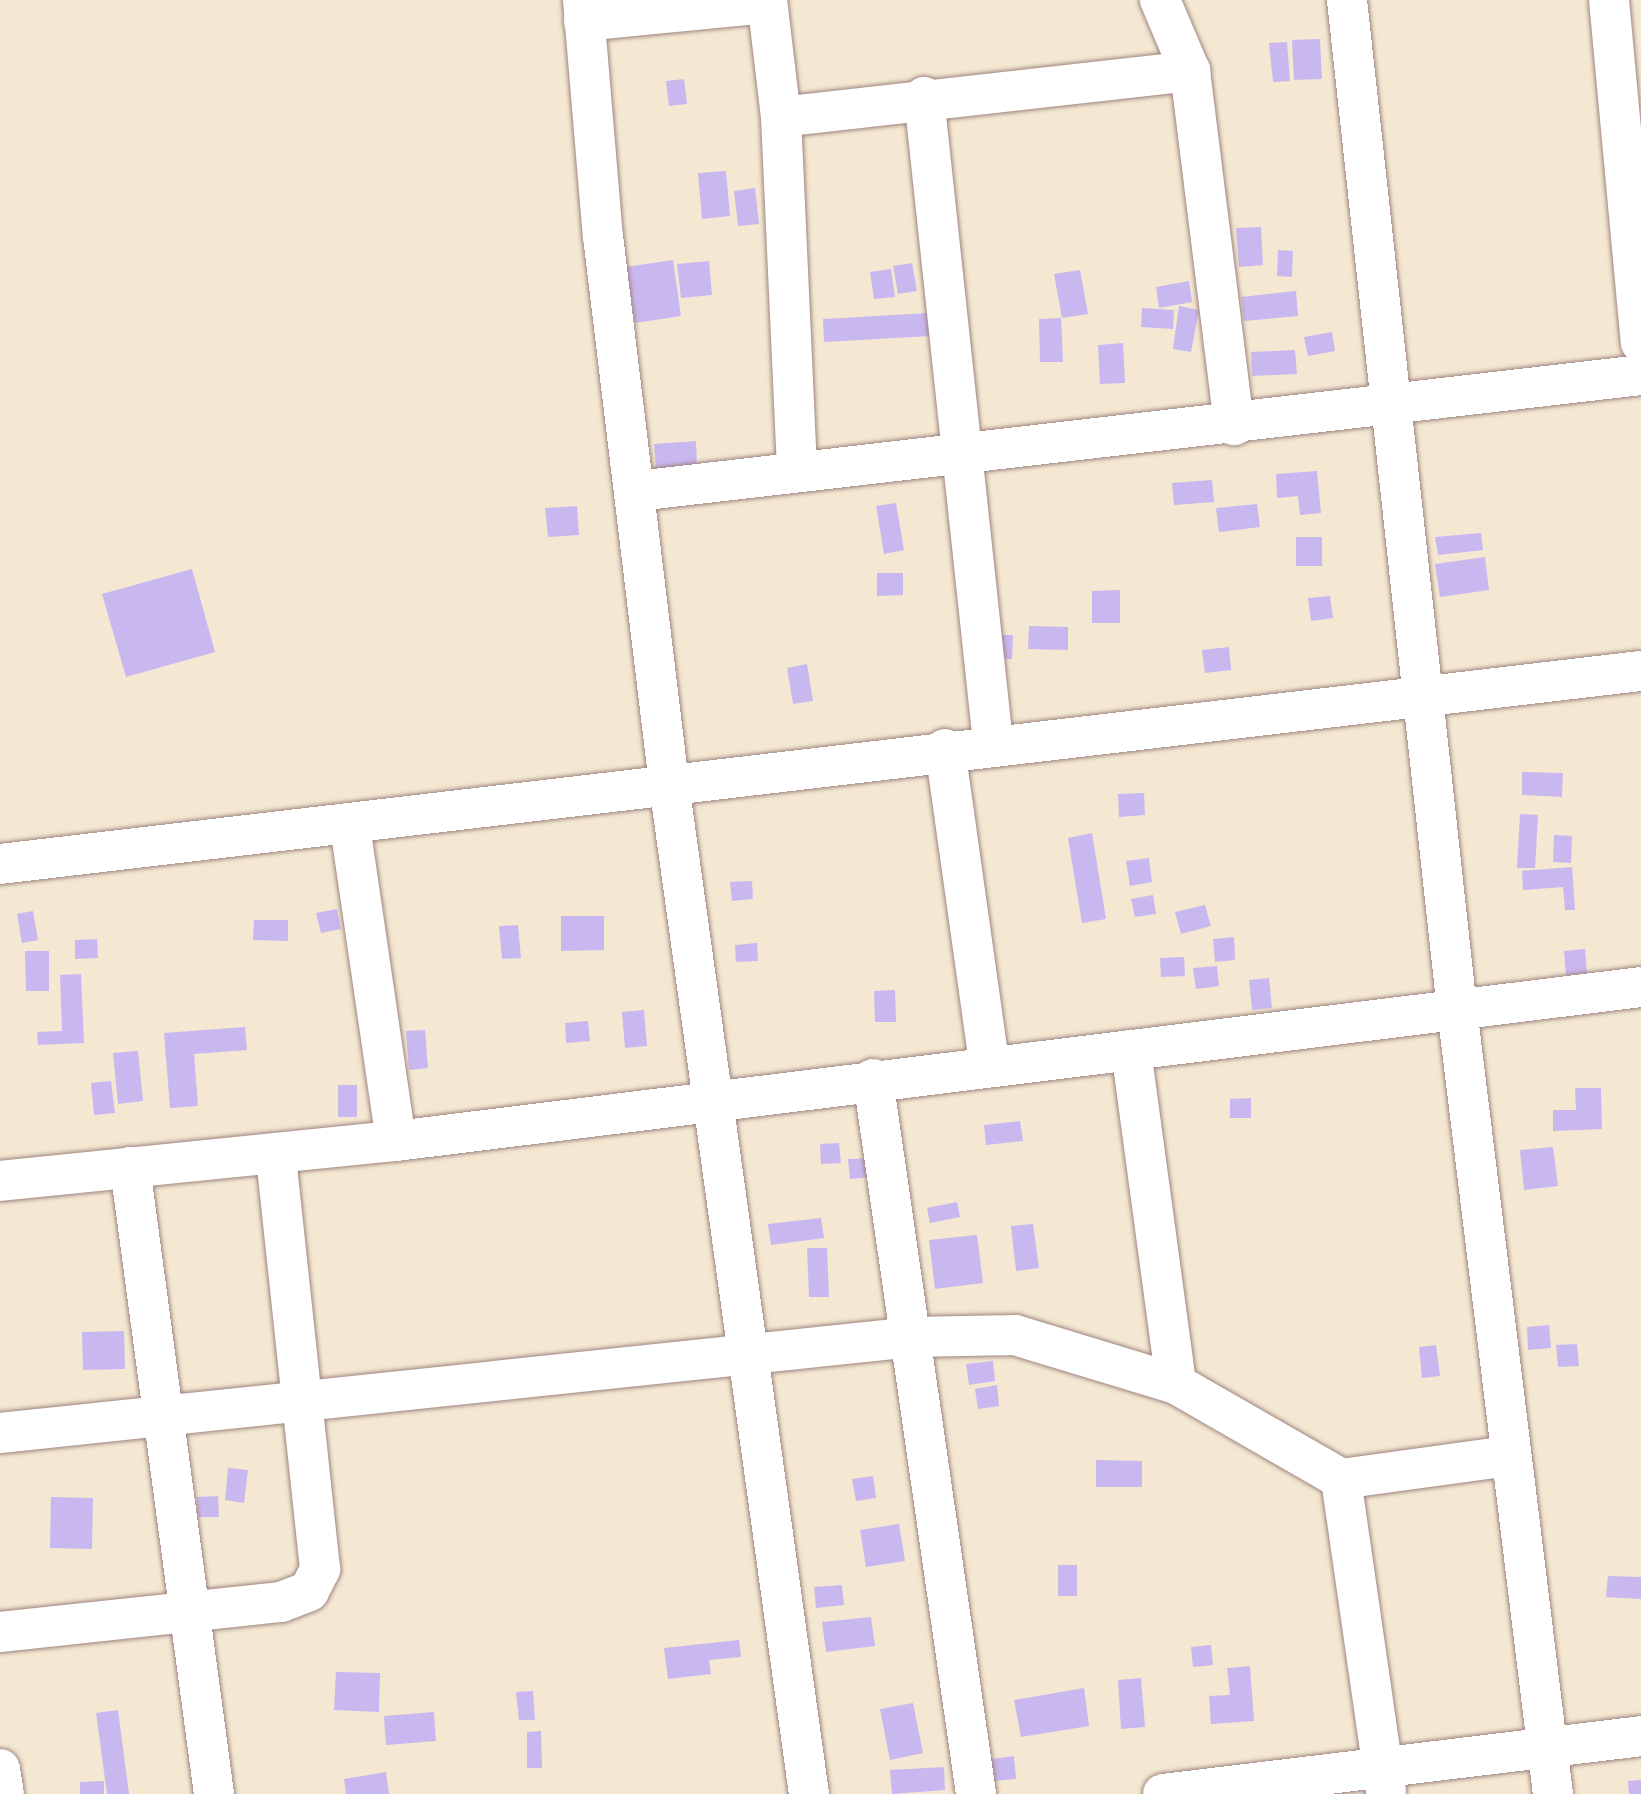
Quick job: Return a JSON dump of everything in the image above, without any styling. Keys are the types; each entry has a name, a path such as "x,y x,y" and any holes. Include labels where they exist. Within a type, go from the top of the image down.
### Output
{"street":[{"path":"1160,0 1190,71 1234,425"},
{"path":"1346,0 1457,1009 1553,1794"},
{"path":"797,470 781,116 767,2 583,10 669,784 716,1100 809,1794"},
{"path":"1622,15 1641,343"},
{"path":"781,116 924,97 1190,71"},
{"path":"924,97 992,743"},
{"path":"637,491 963,450 1234,425 1641,375"},
{"path":"0,864 350,826 992,743 1641,671"},
{"path":"945,749 989,1063"},
{"path":"350,826 396,1141"},
{"path":"0,1181 396,1141 989,1063 1131,1050 1641,988"},
{"path":"1131,1050 1176,1384"},
{"path":"874,1079 914,1337 976,1794"},
{"path":"0,1632 281,1602 309,1591 320,1569 306,1399 276,1154"},
{"path":"130,1167 214,1794"},
{"path":"0,1434 914,1337 1015,1335 1176,1384 1341,1479 1509,1456"},
{"path":"1341,1479 1385,1781"},
{"path":"1163,1794 1385,1781 1546,1747 1641,1736"},
{"path":"0,1769 4,1794"}],"building":[{"path":"1320,39 1322,79 1294,80 1292,40"},
{"path":"1287,42 1290,81 1273,82 1269,43"},
{"path":"684,79 687,104 669,106 666,81"},
{"path":"726,171 730,216 702,219 698,173"},
{"path":"755,188 759,224 738,226 734,191"},
{"path":"1261,227 1263,265 1239,267 1236,228"},
{"path":"1278,250 1293,251 1292,277 1277,276"},
{"path":"673,260 681,316 635,323 626,267"},
{"path":"709,261 712,295 681,298 677,264"},
{"path":"912,263 917,291 898,294 893,266"},
{"path":"891,269 895,297 874,299 870,272"},
{"path":"1080,270 1088,314 1062,318 1054,274"},
{"path":"1189,281 1192,302 1159,308 1156,287"},
{"path":"1296,291 1298,316 1244,321 1241,297"},
{"path":"1179,306 1199,310 1191,352 1173,349"},
{"path":"1142,308 1174,310 1173,329 1141,327"},
{"path":"929,313 931,336 824,342 823,319"},
{"path":"1061,318 1063,362 1040,362 1039,319"},
{"path":"1332,332 1335,351 1308,356 1304,337"},
{"path":"1123,343 1125,383 1100,384 1098,345"},
{"path":"1295,350 1297,374 1252,376 1251,352"},
{"path":"696,441 697,468 656,470 654,444"},
{"path":"1317,471 1321,513 1300,515 1298,496 1277,498 1276,474"},
{"path":"1212,480 1214,502 1174,505 1172,483"},
{"path":"896,503 904,550 884,554 876,506"},
{"path":"1257,504 1260,527 1219,532 1216,508"},
{"path":"577,506 579,535 548,537 545,508"},
{"path":"1481,533 1483,550 1438,555 1435,537"},
{"path":"1296,537 1322,537 1322,566 1296,566"},
{"path":"1485,557 1489,590 1440,597 1435,564"},
{"path":"192,569 215,652 126,677 102,594"},
{"path":"877,573 903,573 903,595 877,596"},
{"path":"1120,590 1120,623 1092,623 1092,591"},
{"path":"1330,596 1333,618 1311,621 1308,598"},
{"path":"1029,626 1068,627 1068,650 1028,649"},
{"path":"994,635 1013,635 1012,659 994,659"},
{"path":"1229,647 1231,670 1205,673 1202,650"},
{"path":"807,664 813,701 793,704 787,668"},
{"path":"1522,772 1563,773 1562,797 1522,795"},
{"path":"1144,793 1145,815 1119,817 1118,794"},
{"path":"1520,814 1538,815 1535,868 1517,868"},
{"path":"1092,833 1106,919 1082,923 1068,838"},
{"path":"1554,835 1572,836 1571,863 1553,862"},
{"path":"1149,858 1152,882 1130,886 1126,861"},
{"path":"1572,867 1575,910 1565,910 1563,887 1523,890 1522,871"},
{"path":"752,881 753,899 732,901 730,882"},
{"path":"1153,895 1156,914 1135,917 1131,899"},
{"path":"1205,905 1211,926 1181,934 1175,912"},
{"path":"337,909 341,929 321,933 316,913"},
{"path":"33,911 38,940 22,943 17,914"},
{"path":"561,916 604,916 604,950 561,951"},
{"path":"254,920 288,920 288,941 253,940"},
{"path":"518,925 521,958 502,959 499,926"},
{"path":"1234,937 1235,960 1215,962 1213,939"},
{"path":"97,939 98,958 75,959 75,940"},
{"path":"757,943 758,961 736,962 735,945"},
{"path":"1585,949 1587,973 1566,975 1564,951"},
{"path":"25,951 49,951 49,991 26,991"},
{"path":"1184,957 1185,976 1161,977 1160,958"},
{"path":"1217,966 1219,986 1196,989 1193,968"},
{"path":"81,974 84,1043 38,1045 37,1032 62,1031 60,975"},
{"path":"1269,978 1272,1008 1252,1010 1249,980"},
{"path":"895,990 896,1022 875,1022 874,991"},
{"path":"644,1010 647,1046 625,1048 622,1012"},
{"path":"588,1021 590,1041 566,1043 565,1023"},
{"path":"245,1027 247,1050 194,1054 198,1106 170,1108 164,1033"},
{"path":"425,1030 428,1068 409,1070 406,1031"},
{"path":"138,1051 143,1101 118,1104 113,1053"},
{"path":"111,1081 115,1113 94,1115 91,1083"},
{"path":"338,1085 357,1085 357,1117 338,1117"},
{"path":"1575,1088 1601,1088 1602,1129 1553,1131 1553,1110 1576,1110"},
{"path":"1251,1098 1251,1118 1230,1118 1230,1099"},
{"path":"1020,1121 1023,1141 986,1145 984,1125"},
{"path":"839,1143 841,1163 821,1164 820,1144"},
{"path":"1553,1147 1558,1186 1524,1190 1520,1150"},
{"path":"872,1158 873,1177 850,1179 848,1159"},
{"path":"957,1202 960,1217 930,1223 927,1208"},
{"path":"821,1218 824,1238 771,1245 768,1224"},
{"path":"1033,1224 1039,1268 1016,1271 1011,1226"},
{"path":"977,1235 983,1283 935,1289 929,1240"},
{"path":"807,1248 827,1248 829,1297 809,1297"},
{"path":"1549,1325 1551,1348 1528,1350 1527,1327"},
{"path":"124,1331 125,1369 83,1370 82,1332"},
{"path":"1577,1344 1579,1366 1558,1367 1556,1345"},
{"path":"1436,1345 1440,1376 1422,1378 1419,1347"},
{"path":"993,1361 995,1381 969,1385 966,1364"},
{"path":"997,1385 999,1406 978,1409 975,1389"},
{"path":"1096,1460 1142,1461 1142,1487 1096,1487"},
{"path":"228,1468 248,1470 244,1503 225,1500"},
{"path":"873,1476 876,1498 856,1501 852,1479"},
{"path":"218,1496 219,1517 198,1517 197,1497"},
{"path":"51,1497 93,1498 92,1549 50,1548"},
{"path":"899,1524 905,1561 866,1567 860,1530"},
{"path":"1058,1565 1077,1565 1077,1596 1058,1596"},
{"path":"1608,1576 1641,1577 1641,1599 1606,1597"},
{"path":"842,1585 844,1605 816,1608 814,1587"},
{"path":"871,1617 875,1646 826,1652 822,1622"},
{"path":"739,1640 741,1657 709,1660 711,1674 668,1679 664,1648"},
{"path":"1211,1645 1213,1665 1193,1667 1191,1647"},
{"path":"1250,1666 1254,1721 1211,1724 1209,1696 1230,1695 1227,1668"},
{"path":"336,1672 380,1673 379,1712 334,1710"},
{"path":"1141,1678 1145,1727 1121,1729 1118,1680"},
{"path":"1084,1688 1089,1726 1021,1737 1014,1700"},
{"path":"533,1691 535,1720 519,1720 516,1692"},
{"path":"913,1703 923,1753 890,1760 880,1709"},
{"path":"118,1710 129,1794 107,1794 96,1713"},
{"path":"434,1712 436,1741 386,1745 384,1716"},
{"path":"541,1731 542,1768 527,1768 527,1732"},
{"path":"1014,1756 1016,1779 993,1781 991,1759"},
{"path":"944,1767 945,1790 892,1794 890,1770"},
{"path":"386,1772 389,1794 346,1794 344,1779"},
{"path":"1641,1780 1641,1794 1629,1794 1628,1781"},
{"path":"104,1781 104,1794 80,1794 80,1782"}]}
